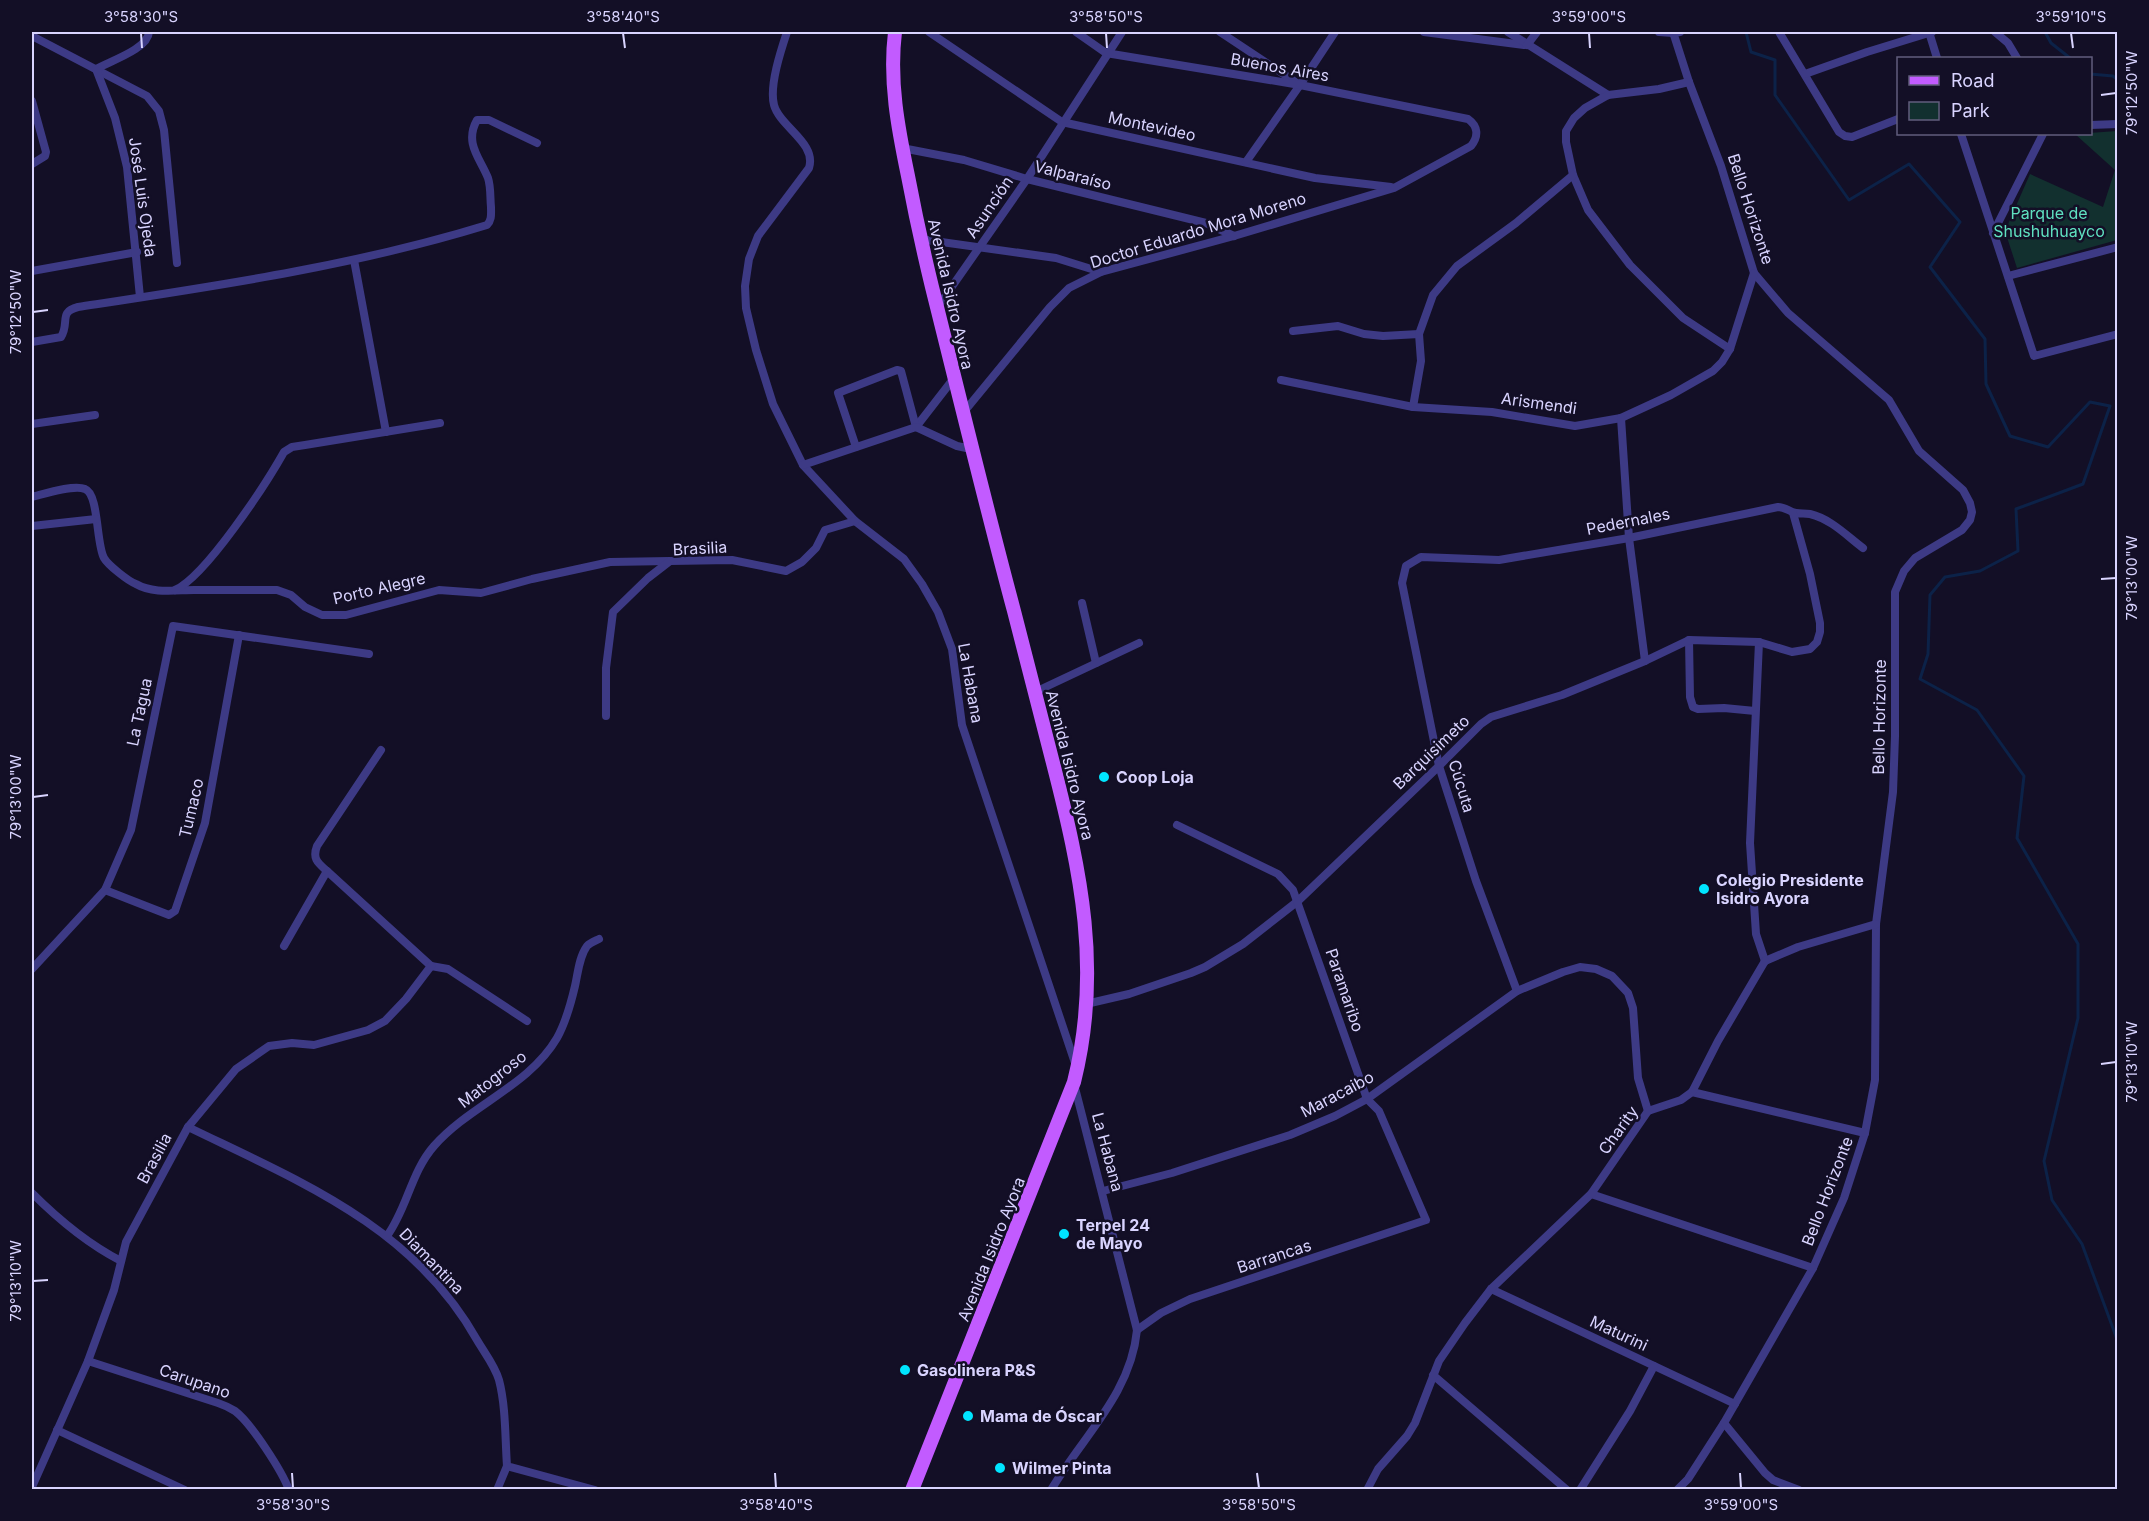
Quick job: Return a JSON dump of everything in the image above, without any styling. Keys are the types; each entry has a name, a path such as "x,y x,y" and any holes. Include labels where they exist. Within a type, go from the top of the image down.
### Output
{"main road":[{"name":"Avenida Isidro Ayora","path":"895,32 894,93 920,239 971,449 1078,864 1087,953 1086,1004 1076,1076 912,1490"}],"street":[{"path":"96,69 142,46 148,37 148,32"},
{"name":"La Habana","path":"788,32 774,82 774,104 779,115 808,150 811,163 758,236 749,259 745,286 746,308 756,350 773,404 802,465 855,521 904,560 922,584 938,612 952,649 962,725 1076,1076 1137,1330 1135,1348 1125,1377 1092,1433 1051,1490"},
{"name":"Montevideo","path":"929,32 1062,122 1315,178 1394,188"},
{"name":"Buenos Aires","path":"1077,32 1106,53 1300,85 1468,119 1474,123 1477,131"},
{"name":"Asunción","path":"937,308 1027,179 1106,53 1122,32"},
{"path":"1220,32 1300,85"},
{"path":"1246,162 1335,32"},
{"path":"1424,32 1527,45"},
{"path":"1508,32 1608,96"},
{"path":"1527,45 1537,32"},
{"path":"1659,32 1675,32"},
{"name":"Bello Horizonte","path":"1675,32 1689,82 1721,166 1754,273 1788,313 1889,400 1919,451 1963,490 1972,512 1970,520 1962,530 1915,558 1904,571 1895,592 1893,792 1876,924 1875,1080 1865,1133 1841,1204 1813,1268 1724,1423 1688,1479 1677,1490"},
{"path":"1779,32 1839,132 1852,137 1897,120"},
{"path":"1805,74 1931,32 1937,57"},
{"path":"1995,32 2008,43 2016,57"},
{"path":"32,36 147,96 159,111 164,130 177,263"},
{"name":"José Luis Ojeda","path":"96,69 115,118 127,167 140,297"},
{"path":"1689,82 1608,96 1585,108 1569,125 1566,142 1573,175 1588,210 1630,265 1683,318 1730,349"},
{"path":"32,101 45,156 32,164"},
{"path":"32,342 61,337 66,329 65,315 69,309 220,285 354,260 426,243 489,223 491,215 489,179 472,144 473,127 477,120 489,120 537,143"},
{"path":"2092,125 2118,124"},
{"name":"Doctor Eduardo Mora Moreno","path":"963,413 1050,306 1070,288 1101,272 1234,236 1394,188 1471,146 1476,140 1477,131"},
{"path":"1961,135 2034,356 2118,334"},
{"path":"1993,233 2042,135"},
{"name":"Valparaíso","path":"902,147 964,160 1027,179 1206,223 1234,236"},
{"path":"1413,407 1421,361 1419,334 1433,295 1457,266 1516,223 1573,175"},
{"path":"920,239 1056,258 1101,272"},
{"path":"2008,276 2118,247"},
{"path":"32,271 137,252"},
{"path":"354,260 386,432"},
{"name":"Arismendi","path":"1281,380 1413,407 1492,412 1575,426 1621,418 1671,395 1713,371 1722,362 1730,349 1754,273"},
{"path":"1293,331 1338,326 1364,334 1383,336 1419,334"},
{"path":"856,447 838,393 897,370 901,371 916,427"},
{"path":"802,465 916,427 954,378"},
{"path":"32,424 95,415"},
{"path":"1621,418 1629,538 1646,662"},
{"path":"173,590 207,562 228,536 284,452 292,447 440,423"},
{"path":"916,427 957,446 971,449"},
{"name":"Porto Alegre","path":"32,497 83,488 90,491 105,559 136,584 151,589 173,590 277,590 291,595 305,607 322,615 346,615 439,590 481,593 610,562 670,561"},
{"name":"Pedernales","path":"1402,583 1406,566 1421,557 1499,560 1629,538 1778,507 1784,507 1793,513 1807,513 1828,521 1863,548"},
{"name":"Barquisimeto","path":"1086,1004 1129,994 1205,967 1242,944 1298,901 1480,724 1491,717 1562,695 1646,662 1689,640 1759,642 1792,652 1810,649 1817,642 1820,632 1810,573 1793,513"},
{"path":"32,525 96,519"},
{"name":"Brasilia","path":"606,716 606,668 612,612 648,578 670,561 732,560 786,570 802,562 816,548 825,530 855,521"},
{"name":"Cúcuta","path":"1402,583 1439,766 1476,881 1517,991"},
{"path":"1082,603 1096,663"},
{"name":"La Tagua","path":"32,969 105,890 131,830 173,626 369,654"},
{"name":"Tumaco","path":"105,890 169,915 175,911 205,823 239,635"},
{"path":"1689,640 1690,698 1693,707 1755,711"},
{"path":"1759,642 1750,843 1756,934 1765,961"},
{"path":"1035,692 1139,643"},
{"path":"381,750 316,846 314,854 316,861 431,966 448,969 527,1020"},
{"name":"Paramaribo","path":"1176,825 1278,874 1293,890 1367,1099 1379,1111 1425,1220"},
{"path":"284,946 327,872"},
{"path":"1865,1133 1692,1092 1718,1041 1765,961 1798,947 1876,924"},
{"name":"Matogroso","path":"387,1236 401,1214 419,1170 432,1148 546,1054 565,1022 581,960 588,945 599,939"},
{"name":"Brasilia","path":"32,1487 88,1361 114,1290 126,1242 188,1127 236,1069 269,1046 291,1043 314,1045 368,1030 385,1021 406,999 431,966"},
{"name":"Maracaibo","path":"1103,1191 1172,1173 1290,1135 1335,1116 1367,1099 1517,991 1580,967 1596,969 1612,976 1628,993 1633,1008 1638,1078 1648,1111"},
{"name":"Charity","path":"1367,1490 1378,1469 1407,1436 1415,1423 1439,1361 1491,1289 1591,1194 1648,1111 1681,1100 1692,1092"},
{"name":"Diamantina","path":"188,1127 323,1193 387,1236 448,1295 499,1377 507,1466"},
{"path":"32,1193 51,1212 107,1254 121,1261"},
{"path":"1591,1194 1813,1268"},
{"name":"Barrancas","path":"1137,1330 1161,1313 1190,1299 1425,1220"},
{"name":"Maturini","path":"1491,1289 1735,1404"},
{"name":"Carupano","path":"88,1361 234,1410 244,1419 282,1471 289,1490"},
{"path":"1580,1490 1630,1411 1654,1366"},
{"path":"1432,1375 1567,1490"},
{"path":"1724,1423 1765,1473 1773,1480 1799,1490"},
{"path":"57,1430 185,1490"},
{"path":"497,1490 507,1466 595,1490"}],"green space":[{"name":"Parque de Shushuhuayco","path":"2117,131 2117,240 2017,268 2005,231 2030,174 2103,207 2115,170 2076,135 2092,135 2092,133"}],"waterway":[{"path":"1746,32 1751,52 1775,60 1775,95 1849,200 1909,164 1960,222 1930,267 1985,339 1986,384 2010,436 2048,447 2090,402 2110,406 2083,484 2016,509 2018,551 1980,571 1945,577 1930,595 1928,654 1920,679 1977,710 2024,776 2017,838 2078,944 2078,1018 2044,1161 2052,1200 2082,1244 2118,1342"},
{"path":"2045,32 2051,43 2069,57"},
{"path":"2092,74 2113,76 2118,80"}],"place":[{"name":"Coop Loja","path":"1104,777"},
{"name":"Colegio Presidente Isidro Ayora","path":"1704,889"},
{"name":"Terpel 24 de Mayo","path":"1064,1234"},
{"name":"Gasolinera P&S","path":"905,1370"},
{"name":"Mama de Óscar","path":"968,1416"},
{"name":"Wilmer Pinta","path":"1000,1468"}]}
